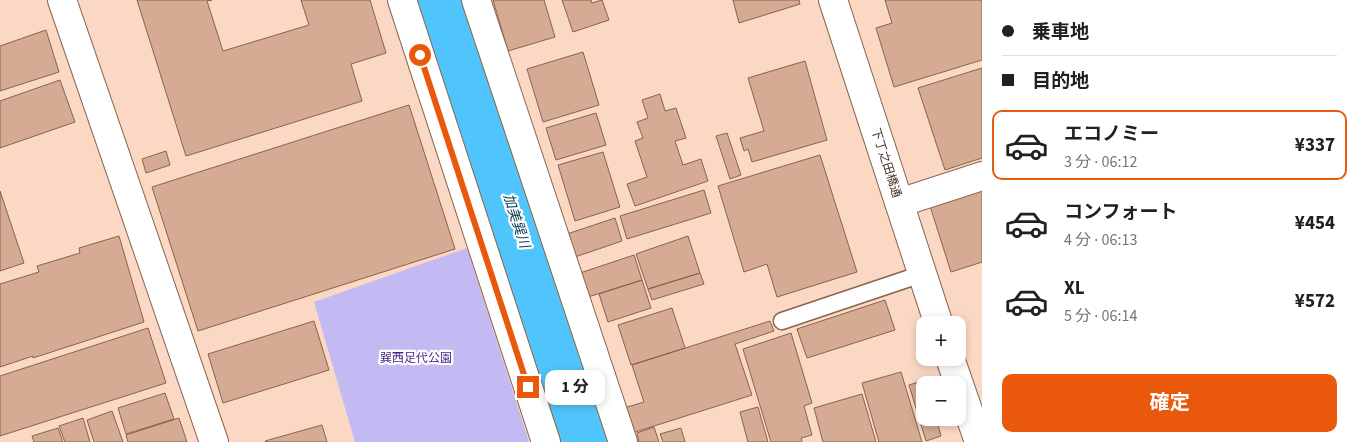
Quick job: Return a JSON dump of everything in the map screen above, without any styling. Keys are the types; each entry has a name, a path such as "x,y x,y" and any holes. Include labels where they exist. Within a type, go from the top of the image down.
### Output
{"street":[{"path":"62,0 214,442"},
{"path":"402,0 546,442"},
{"path":"476,0 623,442"},
{"name":"下丁之田橋通","path":"834,0 937,316"},
{"path":"899,203 982,176"},
{"path":"953,366 978,442"}],"lane":[{"path":"782,321 922,274"}],"green space":[{"name":"巽西足代公園","path":"467,248 529,442 355,442 314,302"}],"building":[{"path":"137,0 212,0 207,1 223,51 309,25 301,0 370,0 386,53 351,64 362,101 186,156"},
{"path":"493,0 544,0 555,37 508,51"},
{"path":"562,0 591,0 592,3 602,0 609,20 573,32"},
{"path":"733,0 799,0 800,4 739,23"},
{"path":"885,0 982,0 982,60 894,87 876,28 892,23"},
{"path":"46,30 59,72 0,91 0,46"},
{"path":"583,52 599,105 543,122 527,69"},
{"path":"805,61 827,140 752,162 748,149 744,151 740,138 764,131 748,78"},
{"path":"982,68 982,158 945,170 918,88"},
{"path":"60,80 75,122 0,148 0,101"},
{"path":"660,94 665,111 676,108 686,138 675,141 683,165 701,159 708,181 635,206 627,184 647,177 635,141 643,138 637,122 648,118 642,100"},
{"path":"409,105 455,249 198,331 152,187"},
{"path":"596,113 606,145 556,160 546,128"},
{"path":"727,133 741,175 730,179 716,136"},
{"path":"166,151 170,165 146,173 142,159"},
{"path":"603,152 620,207 575,221 558,165"},
{"path":"820,155 857,272 777,297 767,264 744,272 718,186"},
{"path":"704,190 711,213 627,239 620,216"},
{"path":"982,190 982,262 951,272 930,206"},
{"path":"0,191 24,263 0,271"},
{"path":"615,218 622,241 575,257 567,234"},
{"path":"119,236 144,322 0,367 0,284 39,272 37,266 80,253 79,248"},
{"path":"688,236 700,273 648,289 636,254"},
{"path":"634,255 642,280 588,297 580,273"},
{"path":"700,273 704,284 652,300 648,289"},
{"path":"642,280 651,308 608,322 599,294"},
{"path":"885,300 895,330 807,358 797,329"},
{"path":"672,308 685,348 631,365 618,325"},
{"path":"314,321 329,370 223,403 208,354"},
{"path":"770,321 774,331 735,344 752,395 632,433 624,408 644,402 632,365"},
{"path":"148,328 166,383 0,436 0,376"},
{"path":"791,333 812,403 804,406 812,435 801,438 802,442 771,442 743,349"},
{"path":"901,372 922,442 879,442 862,383"},
{"path":"916,383 916,408 909,385"},
{"path":"165,393 174,419 126,434 118,408"},
{"path":"862,394 876,442 823,442 814,408"},
{"path":"758,407 768,442 748,442 740,412"},
{"path":"112,411 123,442 94,442 87,420"},
{"path":"83,418 90,442 65,442 59,426"},
{"path":"179,418 187,442 128,442 126,435"},
{"path":"322,425 327,442 265,441"},
{"path":"921,426 938,426 941,436 926,441"},
{"path":"654,427 659,442 639,442 637,433"},
{"path":"58,428 63,442 34,442 32,436"},
{"path":"681,428 685,442 663,442 660,434"}],"waterway":[{"name":"加美巽川","path":"442,0 589,442"}],"route":[{"path":"420,55 528,387"}]}
